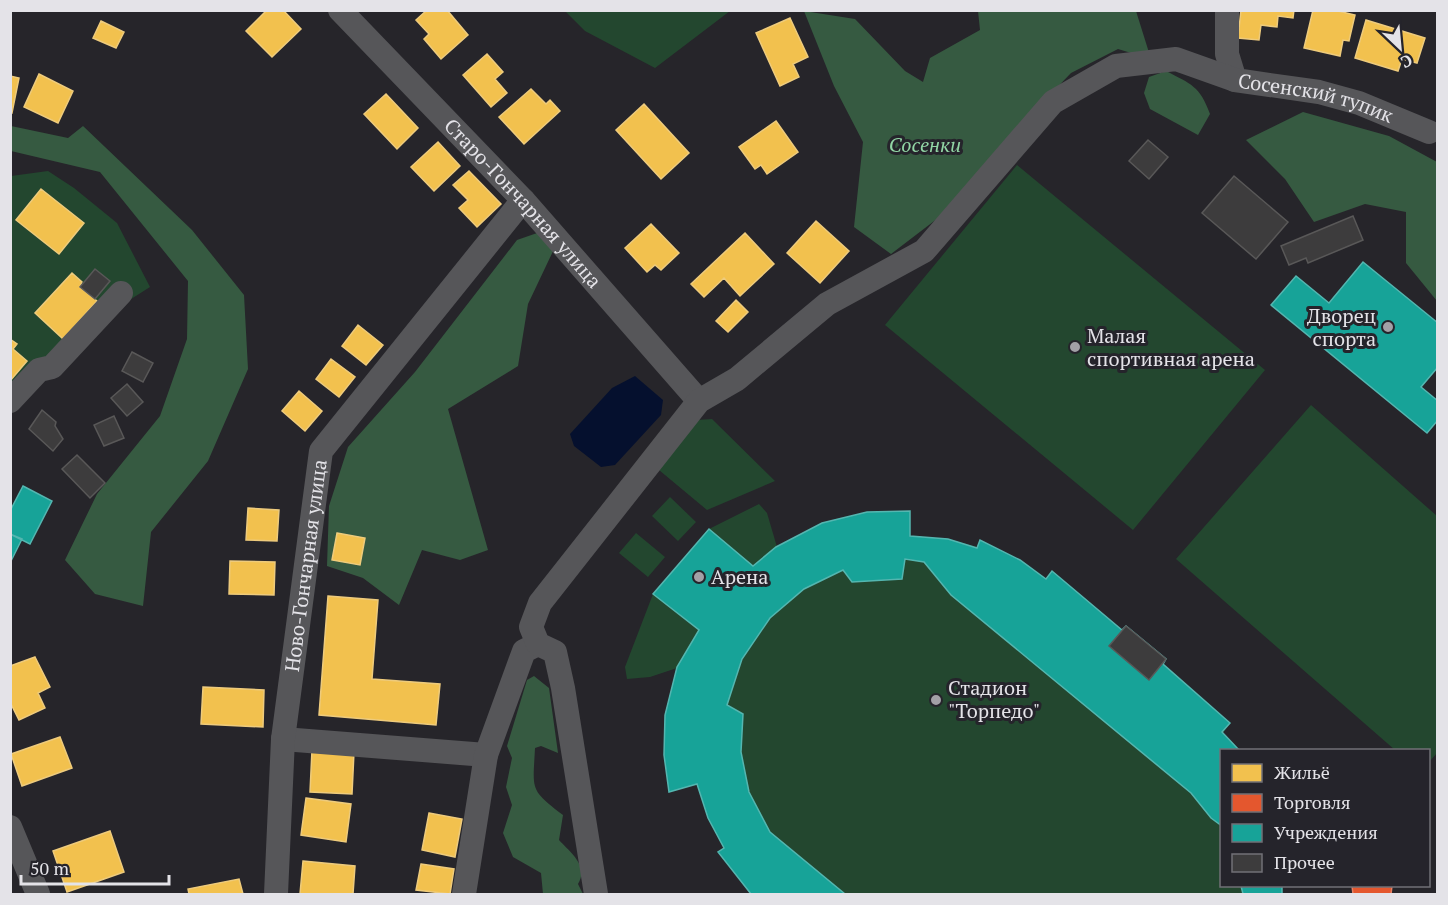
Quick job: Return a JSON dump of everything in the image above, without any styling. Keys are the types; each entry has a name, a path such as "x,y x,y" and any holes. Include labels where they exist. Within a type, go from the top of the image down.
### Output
{"street":[{"name":"Старо-Гончарная улица","path":"340,10 523,200 699,401"},
{"name":"Сосенский тупик","path":"1227,10 1227,54 1235,80 1319,92 1359,103 1429,132"},
{"path":"596,894 563,688 555,652 538,644 531,627 540,603 699,401 737,379 827,304 924,251 1053,102 1116,66 1176,59 1235,80"},
{"name":"Ново-Гончарная улица","path":"276,894 283,739 321,451 523,200"},
{"path":"10,401 39,370 52,367 121,293"},
{"path":"464,894 486,755 524,651 538,644"},
{"path":"283,739 486,755"},
{"path":"10,827 38,894"}],"green space":[{"path":"565,11 730,11 655,68 585,31"},
{"name":"Сосенки","path":"804,11 855,19 905,71 923,82 930,58 980,30 978,11 1136,11 1151,59 1118,49 1071,73 1020,126 959,202 891,254 854,227 863,142 834,86"},
{"path":"1166,71 1194,87 1206,105 1210,114 1198,135 1150,109 1144,93 1149,77"},
{"path":"1303,112 1389,136 1437,162 1437,301 1406,263 1406,212 1365,204 1314,222 1285,179 1246,140"},
{"path":"11,126 68,138 83,126 192,230 244,295 248,369 208,461 151,532 143,606 95,594 65,560 97,494 160,416 187,339 188,281 100,172 11,151"},
{"name":"Малая спортивная арена","path":"1017,165 1265,370 1133,530 885,325"},
{"path":"48,171 74,188 117,223 150,287 128,301 44,371 11,413 11,176"},
{"path":"540,232 555,247 528,304 518,366 448,409 488,550 460,560 422,550 399,605 363,578 327,566 329,506 348,447 415,372 517,240"},
{"path":"1311,405 1437,516 1438,752 1430,761 1430,749 1394,749 1176,559"},
{"path":"712,419 775,481 707,510 659,470 697,420"},
{"path":"670,497 696,522 678,541 652,516"},
{"name":"Стадион \"Торпедо\"","path":"759,504 767,513 777,547 822,523 867,512 910,511 910,536 948,539 977,547 980,540 1045,579 1052,571 1122,630 1126,626 1166,659 1163,664 1230,723 1223,733 1238,749 1220,749 1220,887 1282,887 1282,894 751,894 718,852 724,848 708,818 697,784 669,792 664,755 677,668 650,677 627,679 625,667 653,594 709,529"},
{"path":"636,533 665,557 648,577 619,553"},
{"path":"534,676 549,688 558,753 541,746 535,748 534,781 544,799 563,815 559,840 580,866 581,877 578,884 583,894 543,894 541,873 513,857 503,833 512,805 506,787 512,758 507,746 527,680"}],"water":[{"path":"635,376 663,400 661,415 615,465 601,467 574,446 570,434 612,388"}],"building: Жильё":[{"path":"267,10 283,10 301,29 272,57 246,31"},
{"path":"427,10 447,10 468,35 441,59 424,39 429,34 416,20"},
{"path":"1241,10 1294,10 1293,18 1278,16 1277,27 1261,25 1259,40 1238,38"},
{"path":"1313,10 1334,10 1355,15 1349,41 1343,40 1340,56 1304,48"},
{"path":"790,18 808,57 793,64 799,77 780,86 756,33"},
{"path":"1366,20 1425,38 1417,63 1402,59 1398,71 1355,58"},
{"path":"101,21 124,32 116,48 93,38"},
{"path":"487,54 503,72 495,79 507,93 491,107 463,75"},
{"path":"39,74 73,91 58,123 24,107"},
{"path":"10,76 19,78 12,113 10,112"},
{"path":"531,89 546,104 550,100 560,111 524,144 499,117"},
{"path":"386,94 418,128 397,149 364,114"},
{"path":"644,104 689,153 661,179 616,130"},
{"path":"776,121 798,152 767,174 761,165 755,169 739,147"},
{"path":"438,142 460,166 434,191 411,167"},
{"path":"469,171 501,204 477,227 459,208 468,200 453,185"},
{"path":"41,189 84,223 59,254 16,220"},
{"path":"816,221 849,251 820,283 787,253"},
{"path":"651,224 679,253 661,270 655,265 647,272 625,248"},
{"path":"745,233 774,264 740,296 724,278 704,297 691,284"},
{"path":"72,273 82,282 80,287 97,301 63,339 35,313"},
{"path":"736,300 748,312 728,332 716,321"},
{"path":"358,325 383,345 366,365 342,346"},
{"path":"10,339 17,344 13,349 27,361 10,381"},
{"path":"331,359 355,377 339,397 316,379"},
{"path":"299,391 322,411 305,431 282,411"},
{"path":"248,508 279,510 277,541 246,540"},
{"path":"337,533 365,538 360,565 332,560"},
{"path":"230,561 275,562 274,595 229,594"},
{"path":"328,596 378,600 372,679 440,684 436,725 319,715"},
{"path":"35,657 50,687 38,693 45,708 19,720 10,702 10,666"},
{"path":"203,687 264,690 263,727 201,724"},
{"path":"60,737 72,768 22,786 11,754"},
{"path":"312,750 354,752 352,794 310,792"},
{"path":"306,798 351,804 346,842 301,835"},
{"path":"429,813 462,819 455,857 422,850"},
{"path":"110,831 124,872 67,892 53,851"},
{"path":"303,861 355,866 353,894 300,894"},
{"path":"421,864 454,869 450,894 416,890"},
{"path":"239,879 243,894 189,894 188,889"}],"building: Торговля":[{"path":"1352,887 1392,887 1391,894 1353,894"}],"building: Учреждения":[{"path":"1363,262 1438,323 1438,367 1421,387 1438,401 1438,420 1427,433 1271,305 1296,276 1329,303"},
{"path":"23,486 52,501 30,544 10,534 10,511"},
{"path":"910,511 910,536 948,539 977,548 980,540 1020,560 1046,579 1052,571 1122,630 1126,626 1166,659 1163,664 1230,723 1222,732 1238,749 1220,749 1220,825 1211,818 1191,793 951,595 924,562 905,559 902,579 852,582 843,570 804,589 770,618 742,659 727,705 743,714 741,752 749,792 770,832 845,894 751,894 718,852 724,848 708,818 697,784 669,792 664,755 665,715 677,667 699,630 653,594 709,529 753,566 776,547 822,523 867,512"},
{"path":"10,534 22,539 10,563"},
{"path":"1241,887 1282,887 1282,894 1243,894"}],"building: Прочее":[{"path":"1148,140 1168,157 1149,179 1129,161"},
{"path":"1234,176 1288,222 1256,259 1202,213"},
{"path":"1353,216 1363,240 1308,263 1306,258 1289,265 1281,246"},
{"path":"95,269 110,281 95,299 80,287"},
{"path":"132,352 153,363 143,382 122,371"},
{"path":"127,384 143,402 127,416 111,398"},
{"path":"42,410 56,422 55,426 63,439 53,451 29,429"},
{"path":"114,416 124,438 104,446 94,425"},
{"path":"77,455 105,483 90,498 62,469"},
{"path":"1126,626 1166,659 1149,680 1109,646"}],"place":[{"name":"Дворец спорта","path":"1388,327"},
{"name":"Малая спортивная арена","path":"1075,347"},
{"name":"Арена","path":"699,577"},
{"name":"Стадион \"Торпедо\"","path":"936,700"}]}
